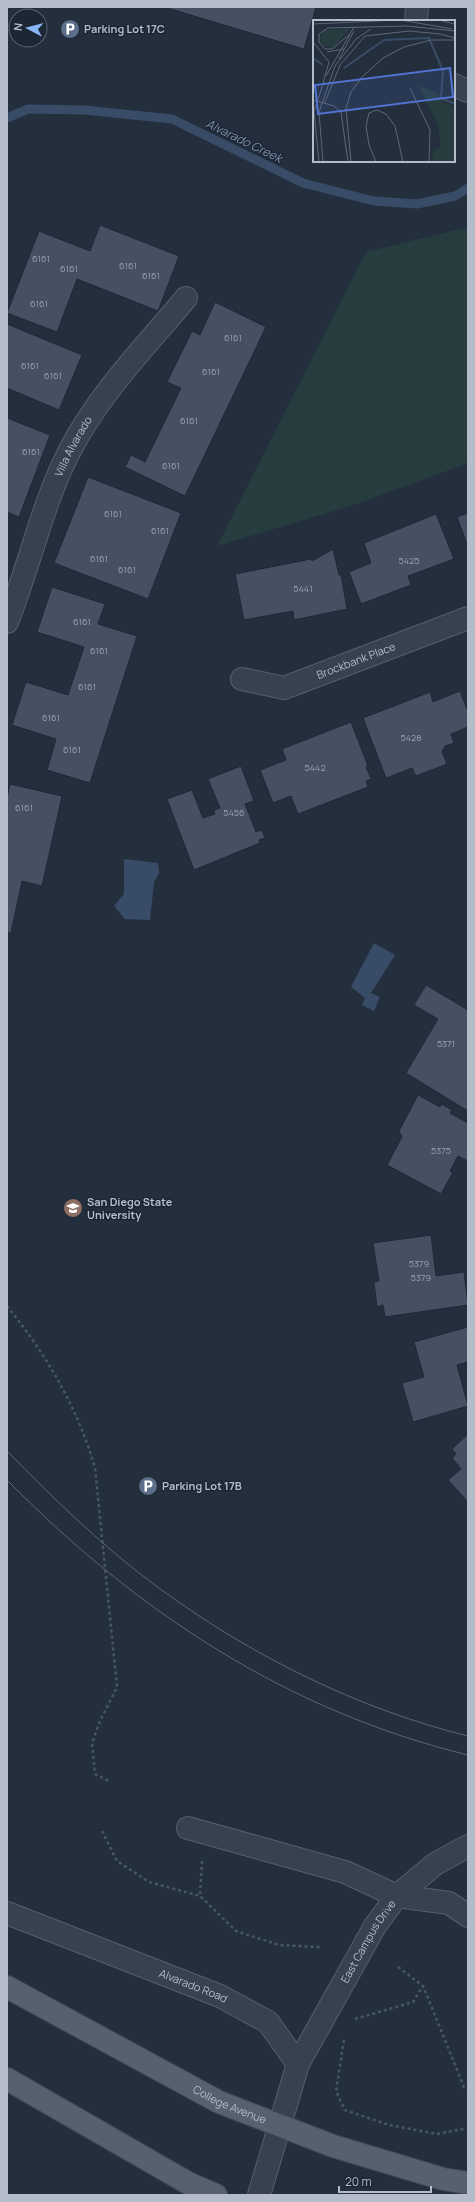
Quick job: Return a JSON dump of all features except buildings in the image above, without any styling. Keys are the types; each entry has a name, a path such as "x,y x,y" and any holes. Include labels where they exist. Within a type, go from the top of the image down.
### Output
{"main road":[{"name":"College Avenue","path":"7,1987 219,2102 280,2127 333,2146 443,2179 468,2183"},
{"path":"7,2079 188,2183 216,2195"}],"street":[{"path":"416,20 417,7"},
{"path":"455,85 468,91"},
{"name":"Villa Alvarado","path":"7,622 55,482 84,424 103,398 186,298"},
{"name":"Brockbank Place","path":"242,678 284,688 468,618"},
{"path":"188,1828 345,1872 397,1896 449,1903 468,1916"},
{"name":"East Campus Drive","path":"298,2064 375,1926 397,1896 435,1864 468,1846"},
{"name":"Alvarado Road","path":"7,1913 220,1996 268,2022 298,2064"},
{"path":"259,2195 298,2064"}],"path":[{"path":"7,1306 55,1373 86,1436 95,1468 117,1687 100,1721 92,1743 92,1759 95,1774 111,1782"},
{"path":"102,1831 117,1861 149,1882 200,1896 236,1930 279,1945 320,1946"},
{"path":"200,1896 202,1854"},
{"path":"398,1967 423,1986 464,2087 468,2090"},
{"path":"348,2021 412,2002 423,1986"},
{"path":"345,2034 336,2091 345,2110 389,2125 437,2134 468,2128"}],"green space":[{"path":"468,225 468,463 357,504 217,546 366,252 464,228"}],"water":[{"path":"124,859 158,863 159,873 154,882 150,920 125,919 114,906 124,894"},
{"path":"374,943 395,955 371,993 380,997 374,1011 362,1005 365,998 351,987"}],"waterway":[{"name":"Alvarado Creek","path":"7,118 28,109 84,110 172,119 303,183 374,201 417,204 455,196 468,188"}],"tram line":[{"path":"7,1451 62,1505 119,1557 159,1588 230,1636 306,1677 346,1695 427,1725 468,1736"},
{"path":"7,1480 56,1528 108,1572 162,1613 218,1650 277,1683 338,1712 402,1736 468,1755"}],"place":[{"name":"Parking Lot 17C","path":"70,29"},
{"name":"San Diego State University","path":"73,1208"},
{"name":"Parking Lot 17B","path":"148,1486"}]}
